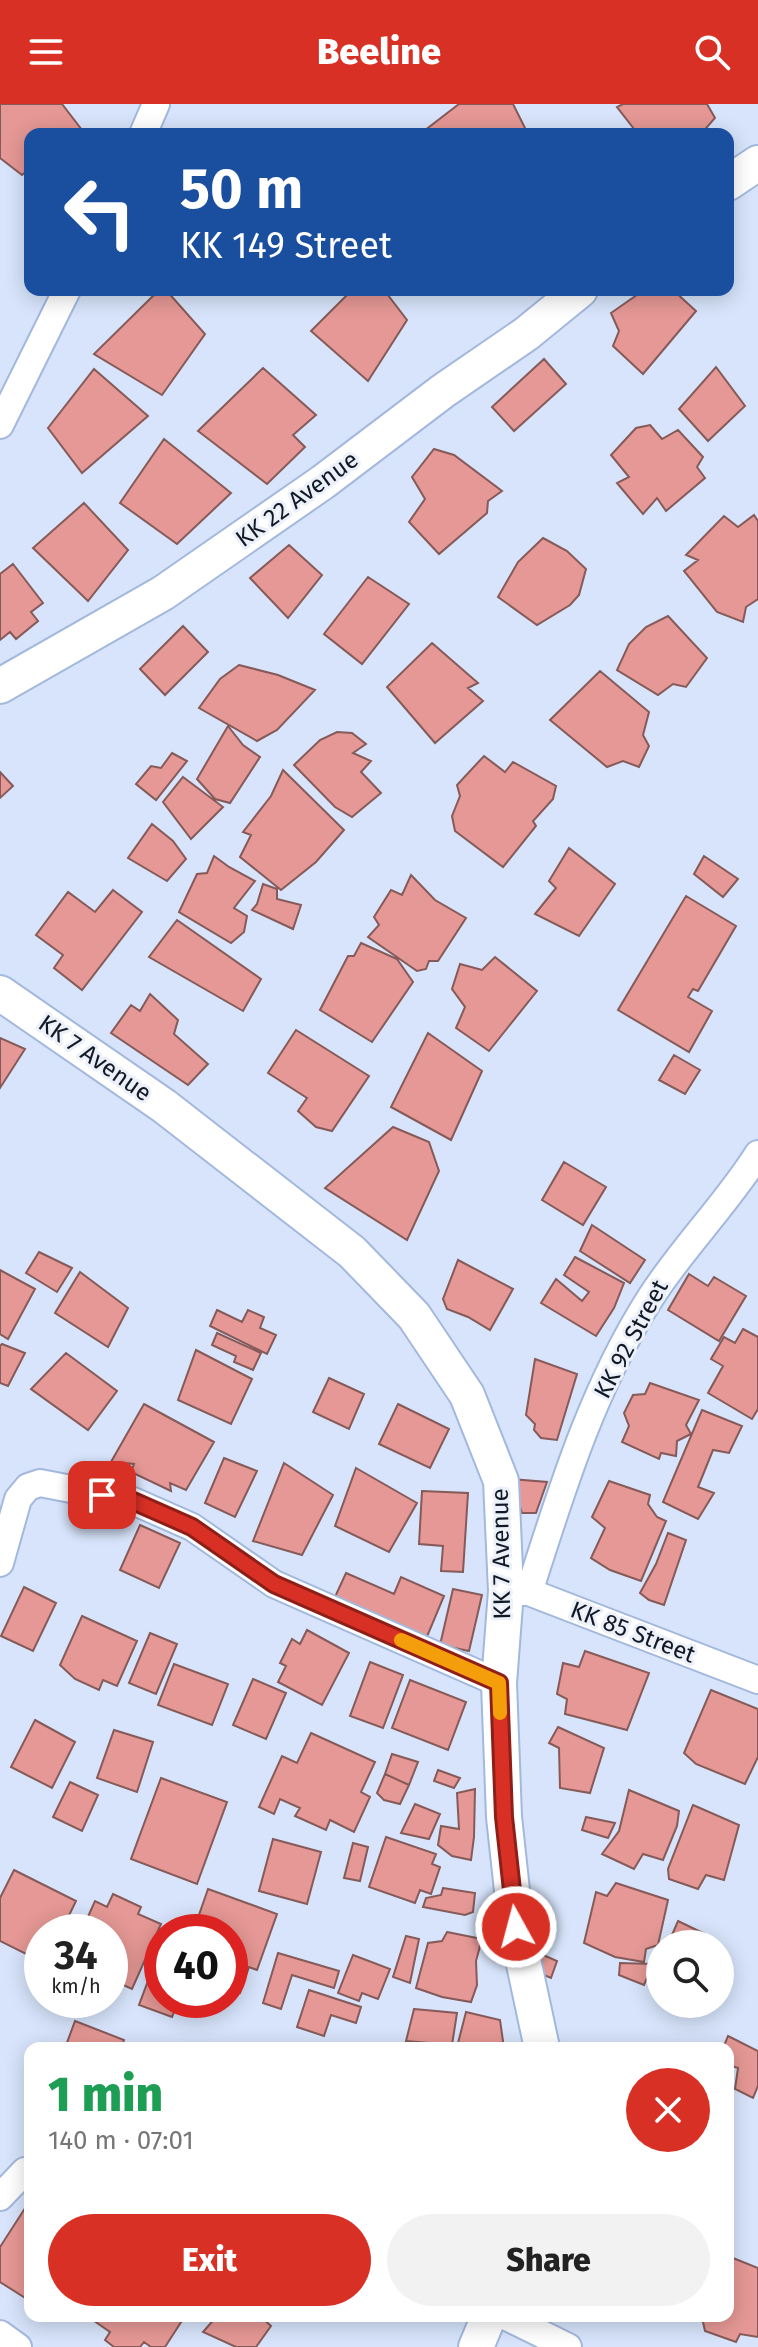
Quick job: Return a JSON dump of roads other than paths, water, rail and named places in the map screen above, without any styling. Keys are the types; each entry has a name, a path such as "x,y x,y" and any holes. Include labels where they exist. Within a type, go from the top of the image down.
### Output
{"street":[{"path":"146,128 156,104"},
{"path":"734,179 758,163"},
{"path":"0,425 64,296"},
{"name":"KK 22 Avenue","path":"0,686 163,593 323,482 443,391 526,334 573,296"},
{"name":"KK 7 Avenue","path":"0,993 164,1106 352,1252 414,1316 467,1395 501,1481 518,1592 499,1683 504,1817 516,1927 541,2042"},
{"name":"KK 92 Street","path":"518,1592 608,1372 667,1272 758,1154"},
{"path":"0,1563 18,1499 28,1487 40,1483 133,1501 192,1527 274,1584 499,1683"},
{"name":"KK 85 Street","path":"518,1592 758,1680"},
{"path":"0,2197 24,2172"},
{"path":"476,2347 486,2322"},
{"path":"517,2322 568,2347"},
{"path":"0,2334 18,2347"}]}
